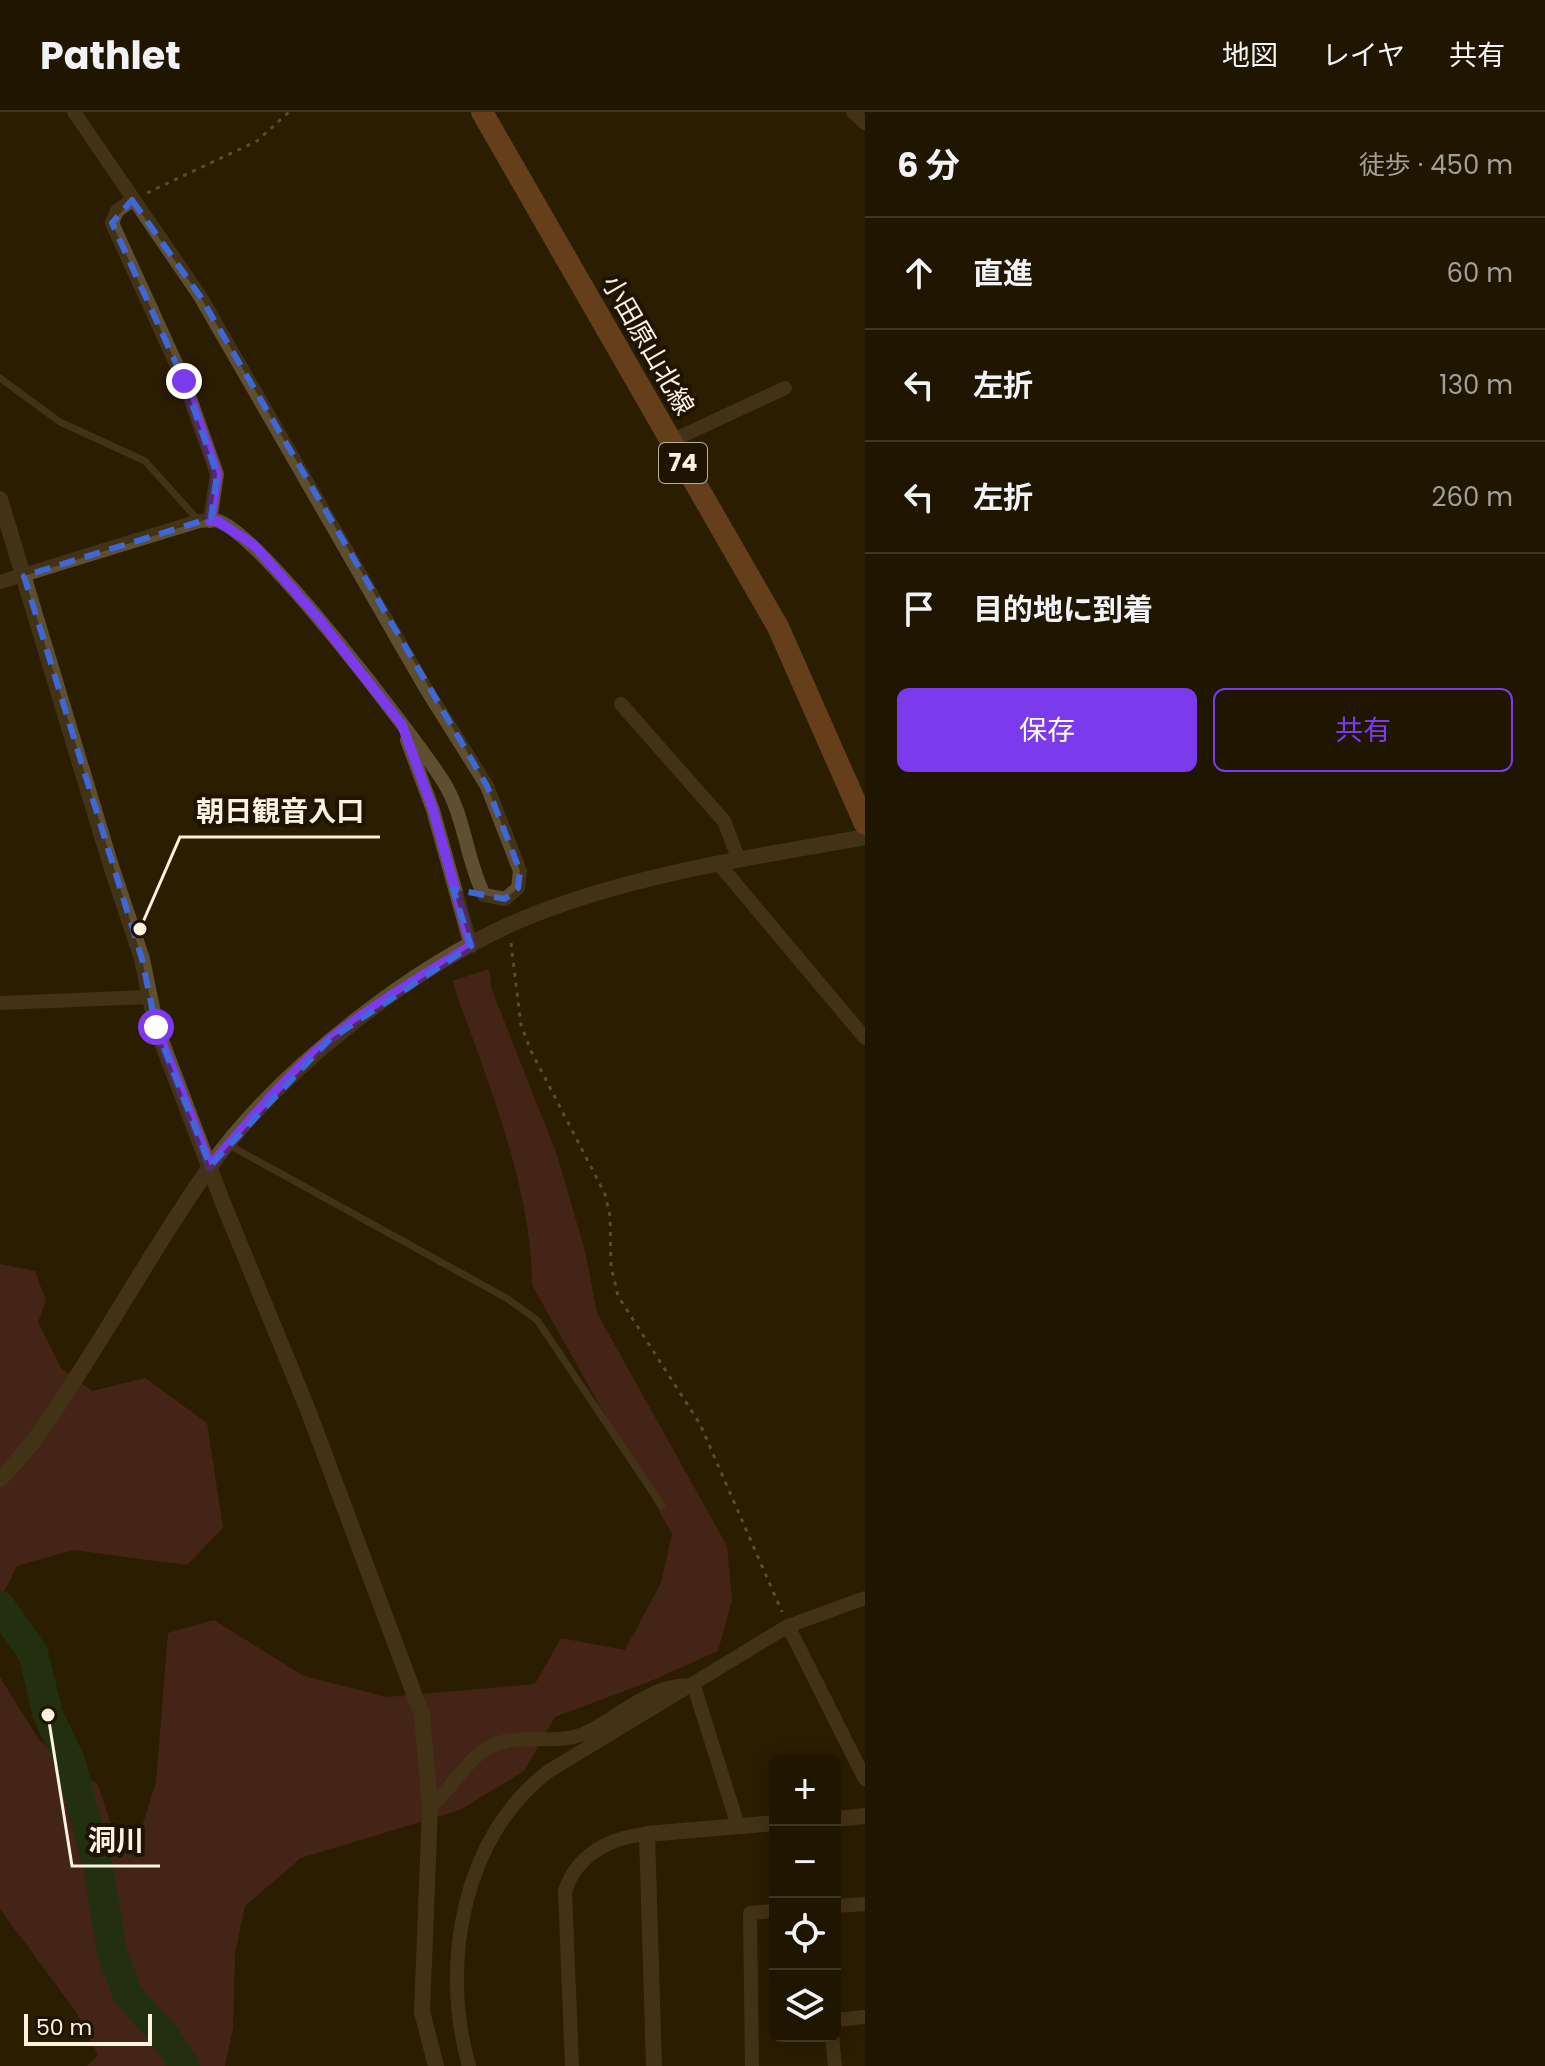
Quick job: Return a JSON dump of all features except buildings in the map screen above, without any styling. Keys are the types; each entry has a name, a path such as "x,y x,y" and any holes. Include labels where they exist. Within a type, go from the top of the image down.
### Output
{"main road":[{"name":"小田原山北線","path":"482,112 778,627 865,824"}],"street":[{"path":"0,582 205,521 217,521 254,545 319,619 444,783 462,823 470,867 484,895 505,899 518,888 520,871 487,786 425,687 200,296 74,112"},
{"path":"853,112 865,123"},
{"path":"132,200 117,211 112,223 184,381 217,474 205,521"},
{"path":"671,441 785,388"},
{"path":"0,499 142,959 156,1027 308,1410 416,1696 426,1742 430,1807 422,2012 436,2066"},
{"path":"621,704 724,821 739,860"},
{"path":"402,725 433,810 471,946"},
{"path":"0,1479 61,1401 210,1166 273,1094 329,1040 399,990 471,946 533,915 575,900 719,864 865,837"},
{"path":"719,864 865,1038"},
{"path":"0,1003 149,997"},
{"path":"469,2066 462,2044 457,1984 465,1903 482,1855 515,1802 532,1784 788,1626 865,1598"},
{"path":"788,1626 865,1779"},
{"path":"430,1807 486,1749 507,1742 575,1736 660,1690 680,1684 694,1686"},
{"path":"694,1686 738,1826"},
{"path":"841,1818 865,1816"},
{"path":"572,2066 565,1891 569,1877 598,1848 618,1837 769,1823"},
{"path":"647,1834 654,2066"},
{"path":"841,1906 865,1904"},
{"path":"752,2066 750,1913 769,1911"},
{"path":"841,2019 865,2017"},
{"path":"833,2042 835,2066"}],"lane":[{"path":"0,378 60,422 145,461 205,521"},
{"path":"229,1145 508,1299 537,1320 662,1506"}],"path":[{"path":"132,200 257,141 289,112"},
{"path":"510,940 521,1025 531,1051 605,1194 610,1216 611,1266 618,1296 700,1424 788,1626"}],"highlighted area":[{"path":"132,200 200,296 487,786 520,871 518,888 505,899 453,889 471,946 329,1040 210,1166 156,1027 142,959 24,576 211,518 217,474 184,381 112,223"}],"shaded area":[{"path":"489,969 492,990 557,1155 585,1251 597,1313 727,1546 732,1600 718,1651 651,1681 555,1717 524,1771 460,1810 301,1858 245,1906 235,1954 233,2028 225,2066 87,2066 98,2055 76,2012 0,1909 0,1677 39,1740 98,1785 116,1841 140,1833 156,1782 168,1633 214,1620 304,1676 387,1697 535,1684 561,1638 625,1650 661,1583 672,1534 532,1285 530,1247 515,1169 492,1092 452,981"},
{"path":"0,1264 35,1271 46,1301 38,1322 61,1368 92,1391 145,1378 207,1423 223,1528 187,1565 73,1550 17,1566 0,1600"}],"waterway":[{"path":"0,1606 33,1653 48,1715 70,1761 99,1870 112,1953 128,1995 163,2034 185,2066"}],"place":[{"name":"朝日観音入口","path":"140,929"},
{"name":"洞川","path":"48,1715"}],"route":[{"path":"156,1027 210,1166 273,1094 329,1040 399,990 471,946 448,874 433,810 402,725 319,619 254,545 217,521 210,521 217,474 184,381"}]}
